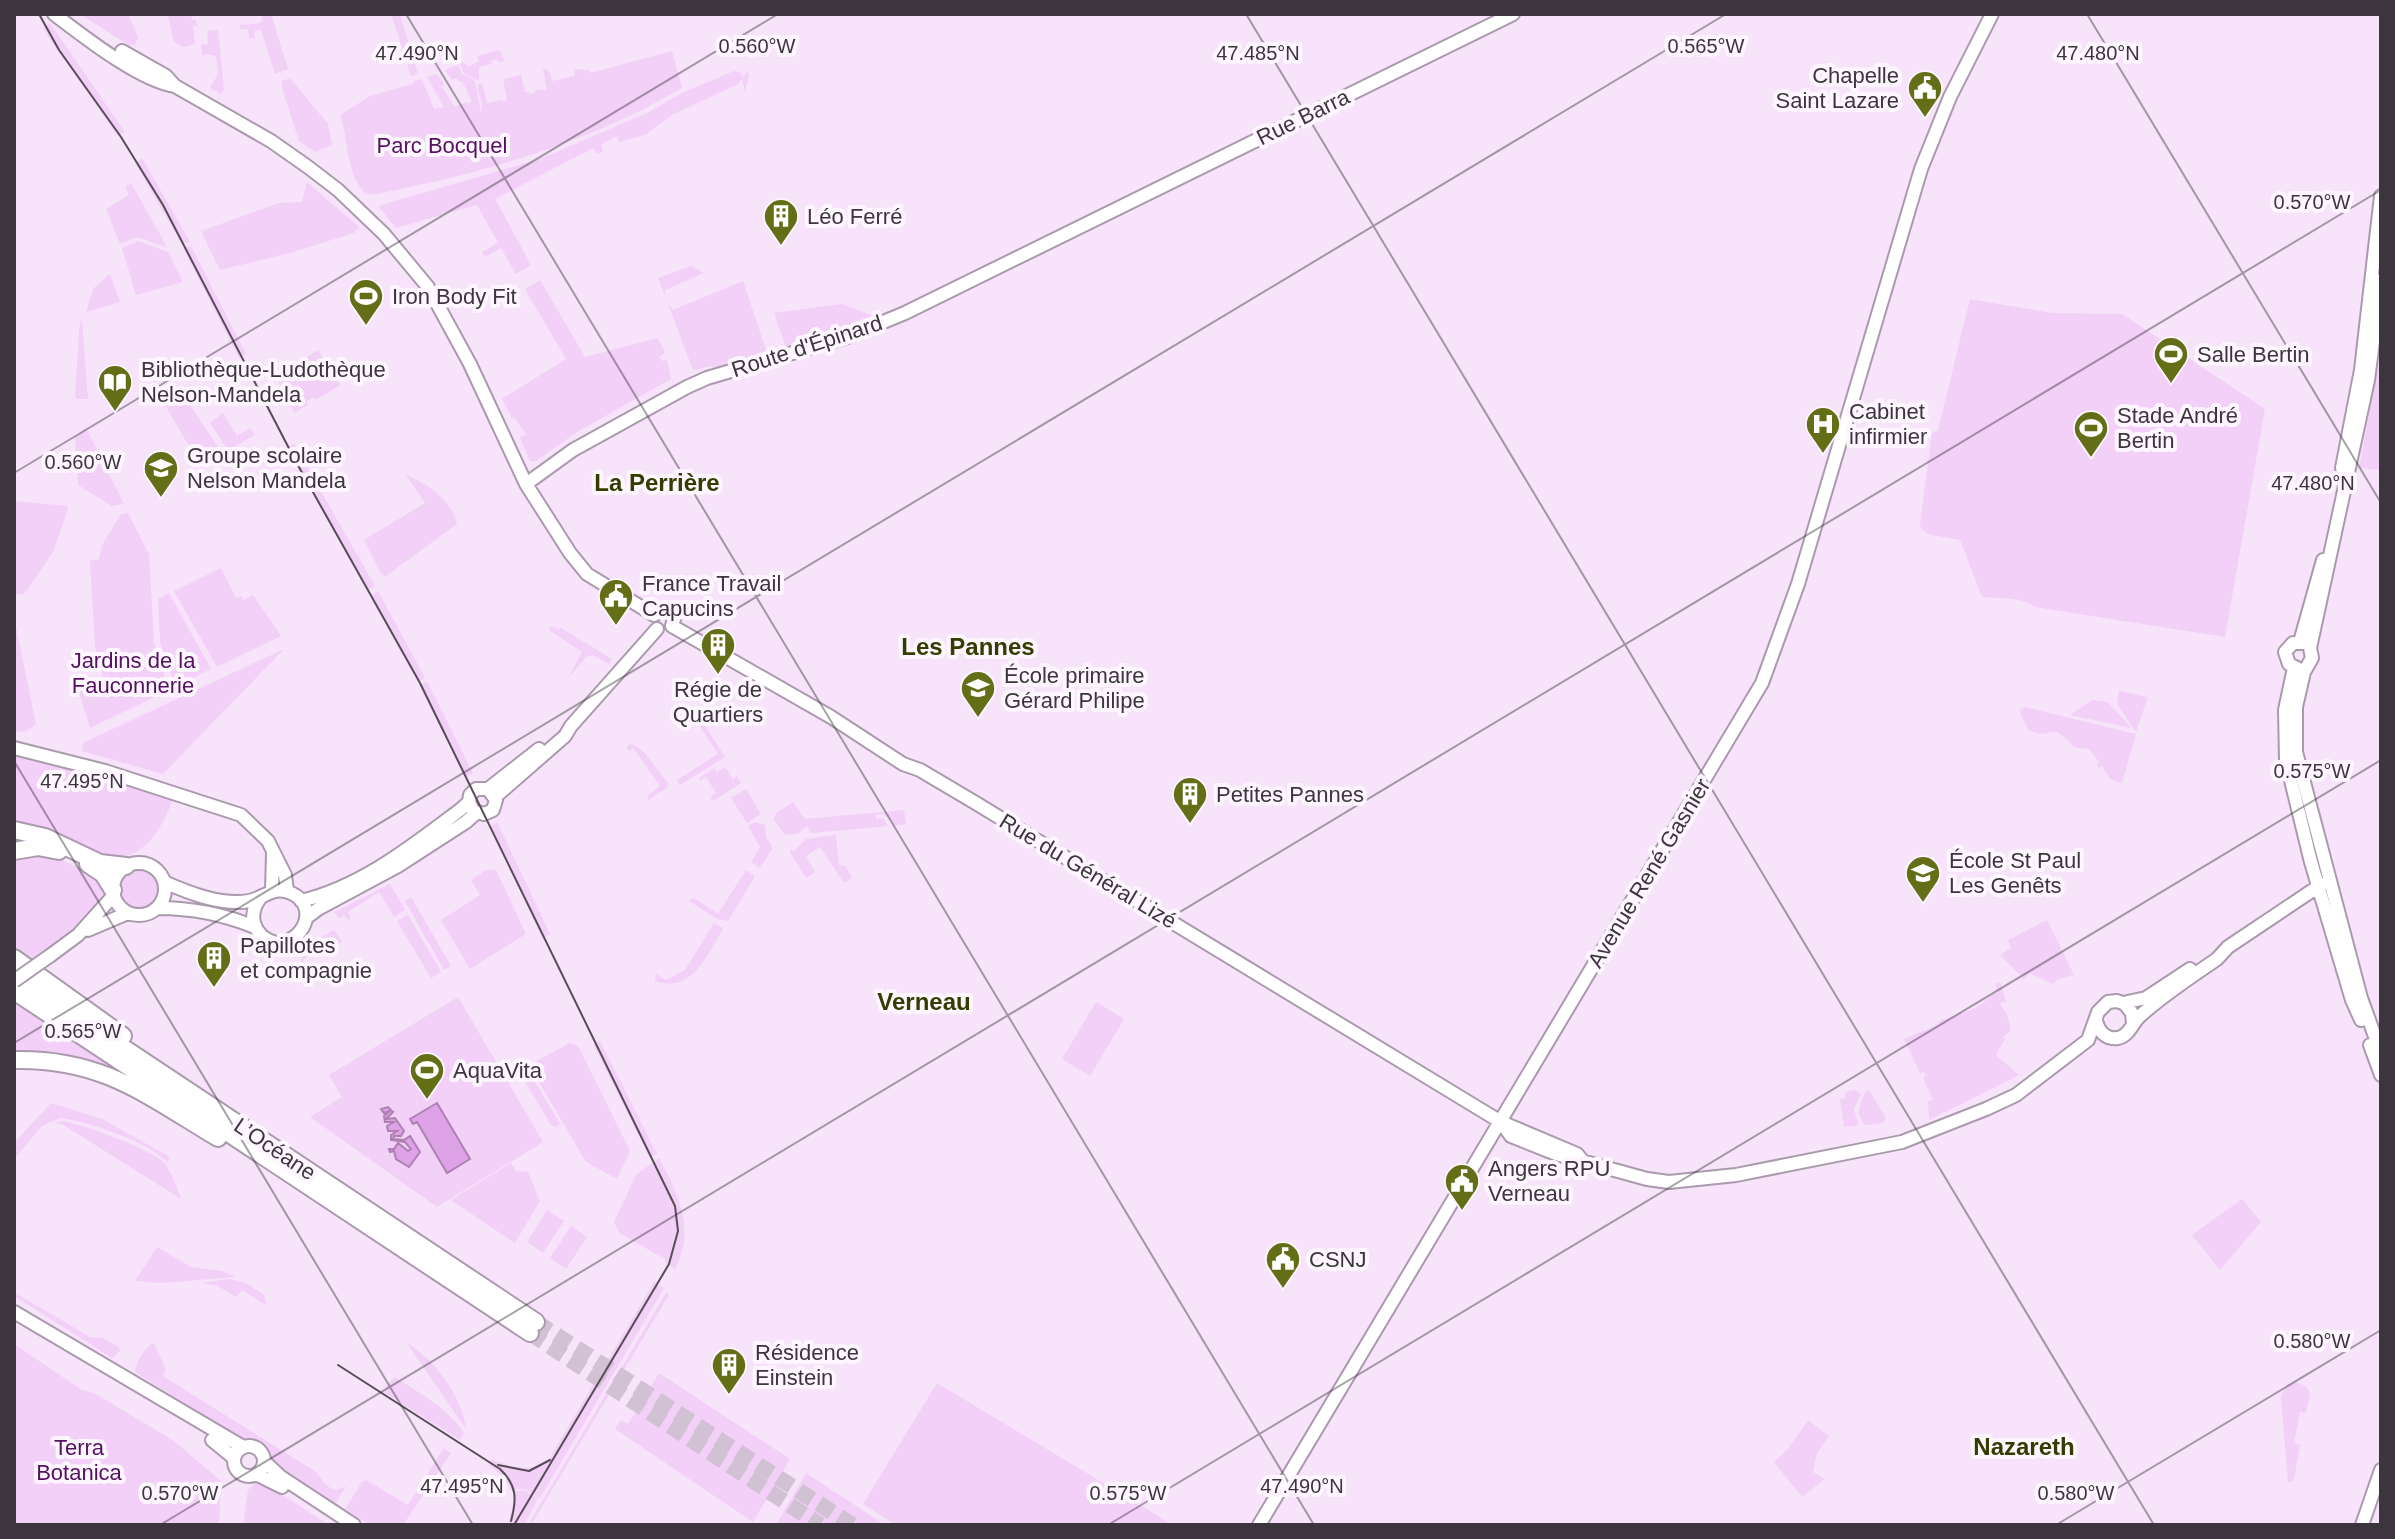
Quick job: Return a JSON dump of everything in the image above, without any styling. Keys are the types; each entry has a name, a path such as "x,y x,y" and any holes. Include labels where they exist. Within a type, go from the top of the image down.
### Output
{"highway":[{"path":"14,830 45,837 100,863 126,866"},
{"path":"14,851 38,847 61,852 97,869 107,879 113,892"},
{"path":"14,958 164,1066 177,1084"},
{"name":"L’Océane","path":"14,978 177,1084 533,1327 318,1192 14,991"},
{"path":"14,1060 67,1063 114,1078 301,1189 318,1192"}],"main road":[{"path":"54,14 138,71 175,86 271,141 338,190 384,234 432,294 526,484 570,553 587,574 654,615"},
{"path":"66,14 166,76 175,86"},
{"name":"Rue Barra","path":"1094,220 1513,14"},
{"name":"Avenue René Gasnier","path":"1259,1525 1762,683 1798,584 1921,169 1950,97 1992,14"},
{"path":"2381,196 2360,372 2305,645 2312,658 2300,667 2285,710 2284,747 2352,1000 2381,1075"},
{"name":"Route d'Épinard","path":"526,484 573,450 687,387 707,378 847,337 905,313 1094,220"},
{"path":"2305,645 2368,380 2381,280"},
{"path":"662,609 669,611 674,619 672,626 664,631 657,629 653,624 654,615 662,609"},
{"name":"Rue du Général Lizé","path":"672,626 831,717 903,764 920,770 974,802 1501,1122 1511,1136 1576,1161 1669,1182 1736,1175 1838,1157 1902,1142 1959,1121 2016,1095 2049,1072"},
{"path":"492,793 559,732 571,726 657,629"},
{"path":"2300,667 2287,662 2285,652 2291,644 2305,645"},
{"path":"14,748 105,771 230,809 251,822 273,850 285,875 287,891"},
{"path":"113,892 119,906 128,913 142,915 158,908 207,912 232,917 255,927 268,941 285,943 300,934 306,918 318,909 398,866 466,822 474,790 482,787 492,793 495,807 490,812 484,814 472,807"},
{"path":"301,901 326,894 379,867 472,807"},
{"path":"255,927 253,910 267,894 273,850"},
{"path":"78,935 113,892 115,878 126,866 147,864 158,871 164,882 165,894 158,908"},
{"path":"164,882 210,898 250,901 287,891 301,901 306,918"},
{"path":"2049,1072 2088,1040 2099,1010 2106,1003 2146,998 2323,884"},
{"path":"2323,884 2381,1053"},
{"path":"14,978 78,935 128,913"},
{"path":"2049,1072 2109,1037 2125,1035 2133,1024 2228,947"},
{"path":"2123,1003 2131,1010 2133,1024"},
{"path":"2096,1020 2100,1031 2109,1037"},
{"path":"14,1312 243,1447 257,1449 264,1461 281,1477 354,1525"},
{"path":"14,1320 223,1447 234,1458 239,1472 270,1479 340,1525"},
{"path":"234,1458 243,1447"},
{"path":"256,1474 264,1461"},
{"path":"2362,1525 2381,1470"},
{"path":"2371,1525 2381,1493"}],"green space":[{"path":"80,14 128,14 138,37 135,46 130,46"},
{"path":"191,14 192,20 196,20 197,26 193,26 195,44 184,47 174,42 168,16"},
{"path":"263,14 271,14 288,69 275,74 261,30 254,31 255,38 249,39 248,29 240,29 240,25 261,23"},
{"path":"391,14 400,14 418,74 411,76"},
{"path":"50,23 125,132 118,136 49,38 43,27"},
{"path":"218,30 224,89 221,94 210,88 218,74 216,56 206,54 203,57 201,45 208,44 207,31"},
{"path":"499,50 505,61 499,62 497,59 491,61 492,64 479,67 479,81 464,73 460,64 464,62 468,67 479,61 477,56"},
{"name":"Parc Bocquel","path":"672,51 682,88 646,108 571,141 494,166 376,194 366,194 354,176 340,115 370,96 422,79 434,109 444,107 427,77 437,74 444,84 438,88 442,87 455,107 468,104 472,101 462,81 452,80 445,70 458,65 462,74 475,82 481,113 478,84 482,83 487,103 502,102 507,100 503,79 521,75 525,92 530,94 535,90 547,90 543,69 549,70 552,81 575,76 574,69 589,70 590,73"},
{"path":"734,71 741,73 738,84 672,115 645,135 619,142 617,136 601,144 603,151 597,154 593,148 495,199 531,265 516,274 501,248 485,257 482,252 498,243 477,205 396,228 378,206 540,159"},
{"path":"747,71 745,92 742,78"},
{"path":"290,78 328,124 332,145 315,152 299,141 282,88 282,81"},
{"path":"142,158 190,242 182,244 135,163"},
{"path":"307,182 359,227 354,233 220,270 201,231 279,203 302,202"},
{"path":"131,183 166,247 137,237 120,244 106,209 129,195 125,187"},
{"path":"138,241 168,252 183,282 136,295 122,248"},
{"path":"191,246 246,354 239,358 183,248"},
{"path":"691,266 704,273 665,290 665,296 658,278"},
{"path":"110,274 120,302 86,312 94,288"},
{"path":"540,280 585,357 658,338 665,353 659,357 662,361 667,360 671,379 577,432 536,461 530,461 520,438 526,434 512,418 502,399 566,359 525,289"},
{"path":"743,281 767,352 714,369 712,366 693,370 668,304 673,310"},
{"name":"Stade André Bertin","path":"1970,299 2052,313 2122,314 2265,409 2225,637 2035,607 2016,600 1982,597 1960,540 1931,535 1922,530 1920,524 1932,433 1938,430"},
{"path":"842,304 876,317 786,347 774,313"},
{"path":"80,321 88,399 76,399 75,394"},
{"path":"2381,349 2381,470 2359,468"},
{"path":"318,350 340,385 316,400 314,397 306,402 308,405 294,413 274,372 279,375"},
{"path":"190,384 196,395 191,406 218,447 219,455 215,449 197,460 165,405"},
{"path":"223,413 237,436 250,428 255,435 228,450 210,423"},
{"path":"86,428 124,504 112,506 78,485 75,437"},
{"path":"294,444 375,586 368,590 286,448"},
{"path":"406,475 438,494 450,507 457,524 386,576 382,575 364,540 425,503"},
{"path":"14,501 68,506 68,509 53,552 28,589 23,594 14,595"},
{"name":"Jardins de la Fauconnerie","path":"128,513 149,554 154,643 169,690 90,728 78,690 104,683 95,646 90,561 99,559 102,545 121,514"},
{"name":"Jardins de la Fauconnerie","path":"221,568 236,598 241,596 243,600 253,595 281,636 217,667 174,591"},
{"path":"378,591 425,678 418,682 371,596"},
{"path":"169,593 211,669 175,687 160,642 158,599"},
{"path":"14,617 36,724 21,732 14,731"},
{"path":"551,626 561,628 612,659 609,664 593,655 586,657 568,678 582,652 549,630"},
{"path":"284,649 163,774 82,751 83,743"},
{"path":"427,681 473,773 466,778 419,685"},
{"path":"2119,691 2148,697 2136,732 2117,704"},
{"path":"2092,700 2108,702 2131,728 2070,715"},
{"path":"679,704 699,716 725,757 680,785 677,780 718,754 695,719 677,708"},
{"path":"2025,707 2136,734 2122,783 2110,779 2102,766 2099,768 2099,762 2089,749 2074,747 2055,732 2042,734 2028,729 2019,710"},
{"path":"632,744 643,751 668,783 667,788 648,800 648,795 660,786 634,749 628,751 627,746"},
{"path":"14,755 97,773 174,798 151,840 134,853 109,859 76,842 14,822"},
{"path":"725,767 733,779 737,776 741,783 713,801 710,797 716,793 706,777 700,781 699,778 714,768 717,772"},
{"path":"746,789 761,814 747,823 731,798"},
{"path":"793,802 805,819 904,810 906,824 893,826 892,821 883,814 876,815 876,819 883,818 888,826 811,833 807,826 795,834 784,834 774,820 776,813"},
{"path":"497,822 550,934 542,938 490,827"},
{"path":"755,822 765,825 766,838 772,849 760,868 751,862 760,847 748,826"},
{"path":"836,835 839,865 846,866 852,878 844,883 820,847 806,856 815,872 806,878 791,849 794,851 806,839"},
{"path":"36,853 53,856 101,878 106,897 80,924 29,961 14,950 14,859"},
{"path":"139,870 152,876 158,889 152,902 139,908 126,902 120,889 126,876"},
{"path":"486,870 496,870 526,934 470,969 441,920 480,895 471,880"},
{"path":"746,870 755,876 728,921 717,919 689,901 694,898 718,914"},
{"path":"390,884 405,910 394,917 379,892 348,912 351,918 348,920 345,915 339,918 335,912"},
{"path":"411,897 451,966 444,970 405,901"},
{"path":"408,915 441,972 431,978 397,921"},
{"path":"2047,920 2074,975 2056,980 2053,984 2030,973 2024,979 2000,955 2011,948 2008,940"},
{"path":"714,923 723,929 697,970 679,982 668,984 655,981 656,974 666,980 685,970"},
{"path":"334,930 342,942 339,944 335,938 319,949 323,955 316,951 303,960 306,965 301,969 301,948"},
{"path":"2000,982 2006,1001 2000,1004 2011,1030 2003,1037 2005,1039 1996,1055 2019,1075 1929,1120 1928,1102 1933,1099 1923,1078 1926,1075 1920,1073 1904,1039 1979,1006 1998,992 1995,984"},
{"name":"AquaVita","path":"458,997 543,1142 437,1207 310,1117 342,1097 329,1075"},
{"path":"14,1001 157,1096 14,1057"},
{"path":"1096,1002 1124,1019 1090,1076 1062,1059"},
{"path":"600,1041 657,1154 650,1158 593,1044"},
{"path":"570,1043 578,1046 630,1151 617,1179 586,1162 529,1065"},
{"path":"524,1063 560,1124 555,1127 523,1078"},
{"path":"1855,1090 1861,1094 1854,1109 1858,1123 1844,1127 1840,1099 1846,1098 1845,1092"},
{"path":"1869,1090 1886,1118 1883,1123 1864,1125 1858,1112 1865,1092"},
{"path":"51,1103 102,1119 170,1157 167,1162 146,1147 117,1134 60,1118 42,1126 14,1159 14,1143"},
{"path":"62,1121 114,1137 154,1155 168,1169 181,1199 62,1124 55,1123"},
{"path":"659,1158 682,1212 684,1240 675,1269 665,1263 666,1260 620,1233 614,1222 636,1175"},
{"path":"511,1163 516,1171 528,1172 540,1201 515,1243 451,1200"},
{"path":"2242,1199 2261,1222 2220,1270 2192,1235"},
{"path":"547,1210 564,1221 543,1253 527,1242"},
{"path":"571,1226 587,1237 566,1269 550,1258"},
{"path":"157,1247 191,1267 222,1271 236,1277 162,1283 135,1281"},
{"path":"229,1279 244,1282 264,1295 266,1305 242,1290 236,1297 216,1285 201,1283"},
{"path":"654,1282 664,1288 540,1498 525,1489 511,1489 503,1476 488,1464 492,1459 514,1467 528,1468 549,1459"},
{"path":"14,1292 90,1337 103,1338 119,1347 120,1351 112,1358 14,1296"},
{"path":"666,1293 669,1295 531,1525 528,1525"},
{"path":"406,1342 426,1358 445,1380 459,1404 466,1429"},
{"path":"154,1343 166,1370 163,1376 316,1472 328,1486 336,1489 346,1486 336,1503 270,1460 261,1443 243,1440 135,1372 142,1355"},
{"name":"Terra Botanica","path":"14,1344 82,1390 94,1393 174,1441 221,1481 219,1525 14,1525"},
{"path":"659,1373 790,1459 753,1522 615,1429 621,1420 628,1424"},
{"path":"395,1377 450,1416 464,1433 460,1440 385,1393 387,1385"},
{"path":"2296,1382 2307,1387 2310,1394 2306,1413 2300,1412 2294,1443 2300,1445 2294,1480 2288,1483 2281,1398 2286,1385"},
{"path":"937,1383 1173,1525 896,1525 863,1504"},
{"path":"1808,1420 1829,1436 1817,1453 1813,1472 1825,1479 1802,1497 1774,1462 1788,1449"},
{"path":"444,1448 451,1453 403,1525 370,1525 345,1509 366,1480 408,1505"},
{"path":"806,1473 885,1525 776,1525"},
{"path":"258,1481 329,1525 243,1525 248,1490"},
{"path":"524,1490 538,1498 524,1525 508,1525 514,1501 513,1491"}],"shaded area":[{"path":"437,1103 470,1159 447,1173 417,1122 413,1124 410,1119"},
{"path":"388,1107 393,1112 386,1119 395,1118 404,1131 393,1139 404,1140 410,1136 420,1152 409,1167 396,1159 394,1151 390,1152 389,1149 394,1149 398,1143 408,1151 411,1149 405,1142 391,1140 391,1135 397,1131 388,1131 387,1126 394,1122 385,1122 384,1116 390,1111 384,1113 381,1109"}],"tunnel":[{"path":"536,1322 852,1525"},
{"path":"530,1333 820,1525"}],"tram line":[{"path":"39,14 59,50 121,137 163,205 295,460 420,683 675,1206 678,1231 669,1264 514,1525"},
{"path":"338,1365 500,1469 510,1481 514,1493 511,1521"},
{"path":"498,1465 529,1471 550,1460"}],"place":[{"name":"Chapelle Saint Lazare","path":"1925,119"},
{"name":"Léo Ferré","path":"781,247"},
{"name":"Iron Body Fit","path":"366,327"},
{"name":"Salle Bertin","path":"2171,385"},
{"name":"Bibliothèque-Ludothèque Nelson-Mandela","path":"115,413"},
{"name":"Cabinet infirmier","path":"1823,455"},
{"name":"Stade André Bertin","path":"2091,459"},
{"name":"Groupe scolaire Nelson Mandela","path":"161,499"},
{"name":"France Travail Capucins","path":"616,627"},
{"name":"Régie de Quartiers","path":"718,676"},
{"name":"École primaire Gérard Philipe","path":"978,719"},
{"name":"Petites Pannes","path":"1190,825"},
{"name":"École St Paul Les Genêts","path":"1923,904"},
{"name":"Papillotes et compagnie","path":"214,989"},
{"name":"AquaVita","path":"427,1101"},
{"name":"Angers RPU Verneau","path":"1462,1212"},
{"name":"CSNJ","path":"1283,1290"},
{"name":"Résidence Einstein","path":"729,1396"}],"district":[{"name":"La Perrière","path":"657,482"},
{"name":"Les Pannes","path":"968,646"},
{"name":"Verneau","path":"924,1001"},
{"name":"Nazareth","path":"2024,1446"}]}
